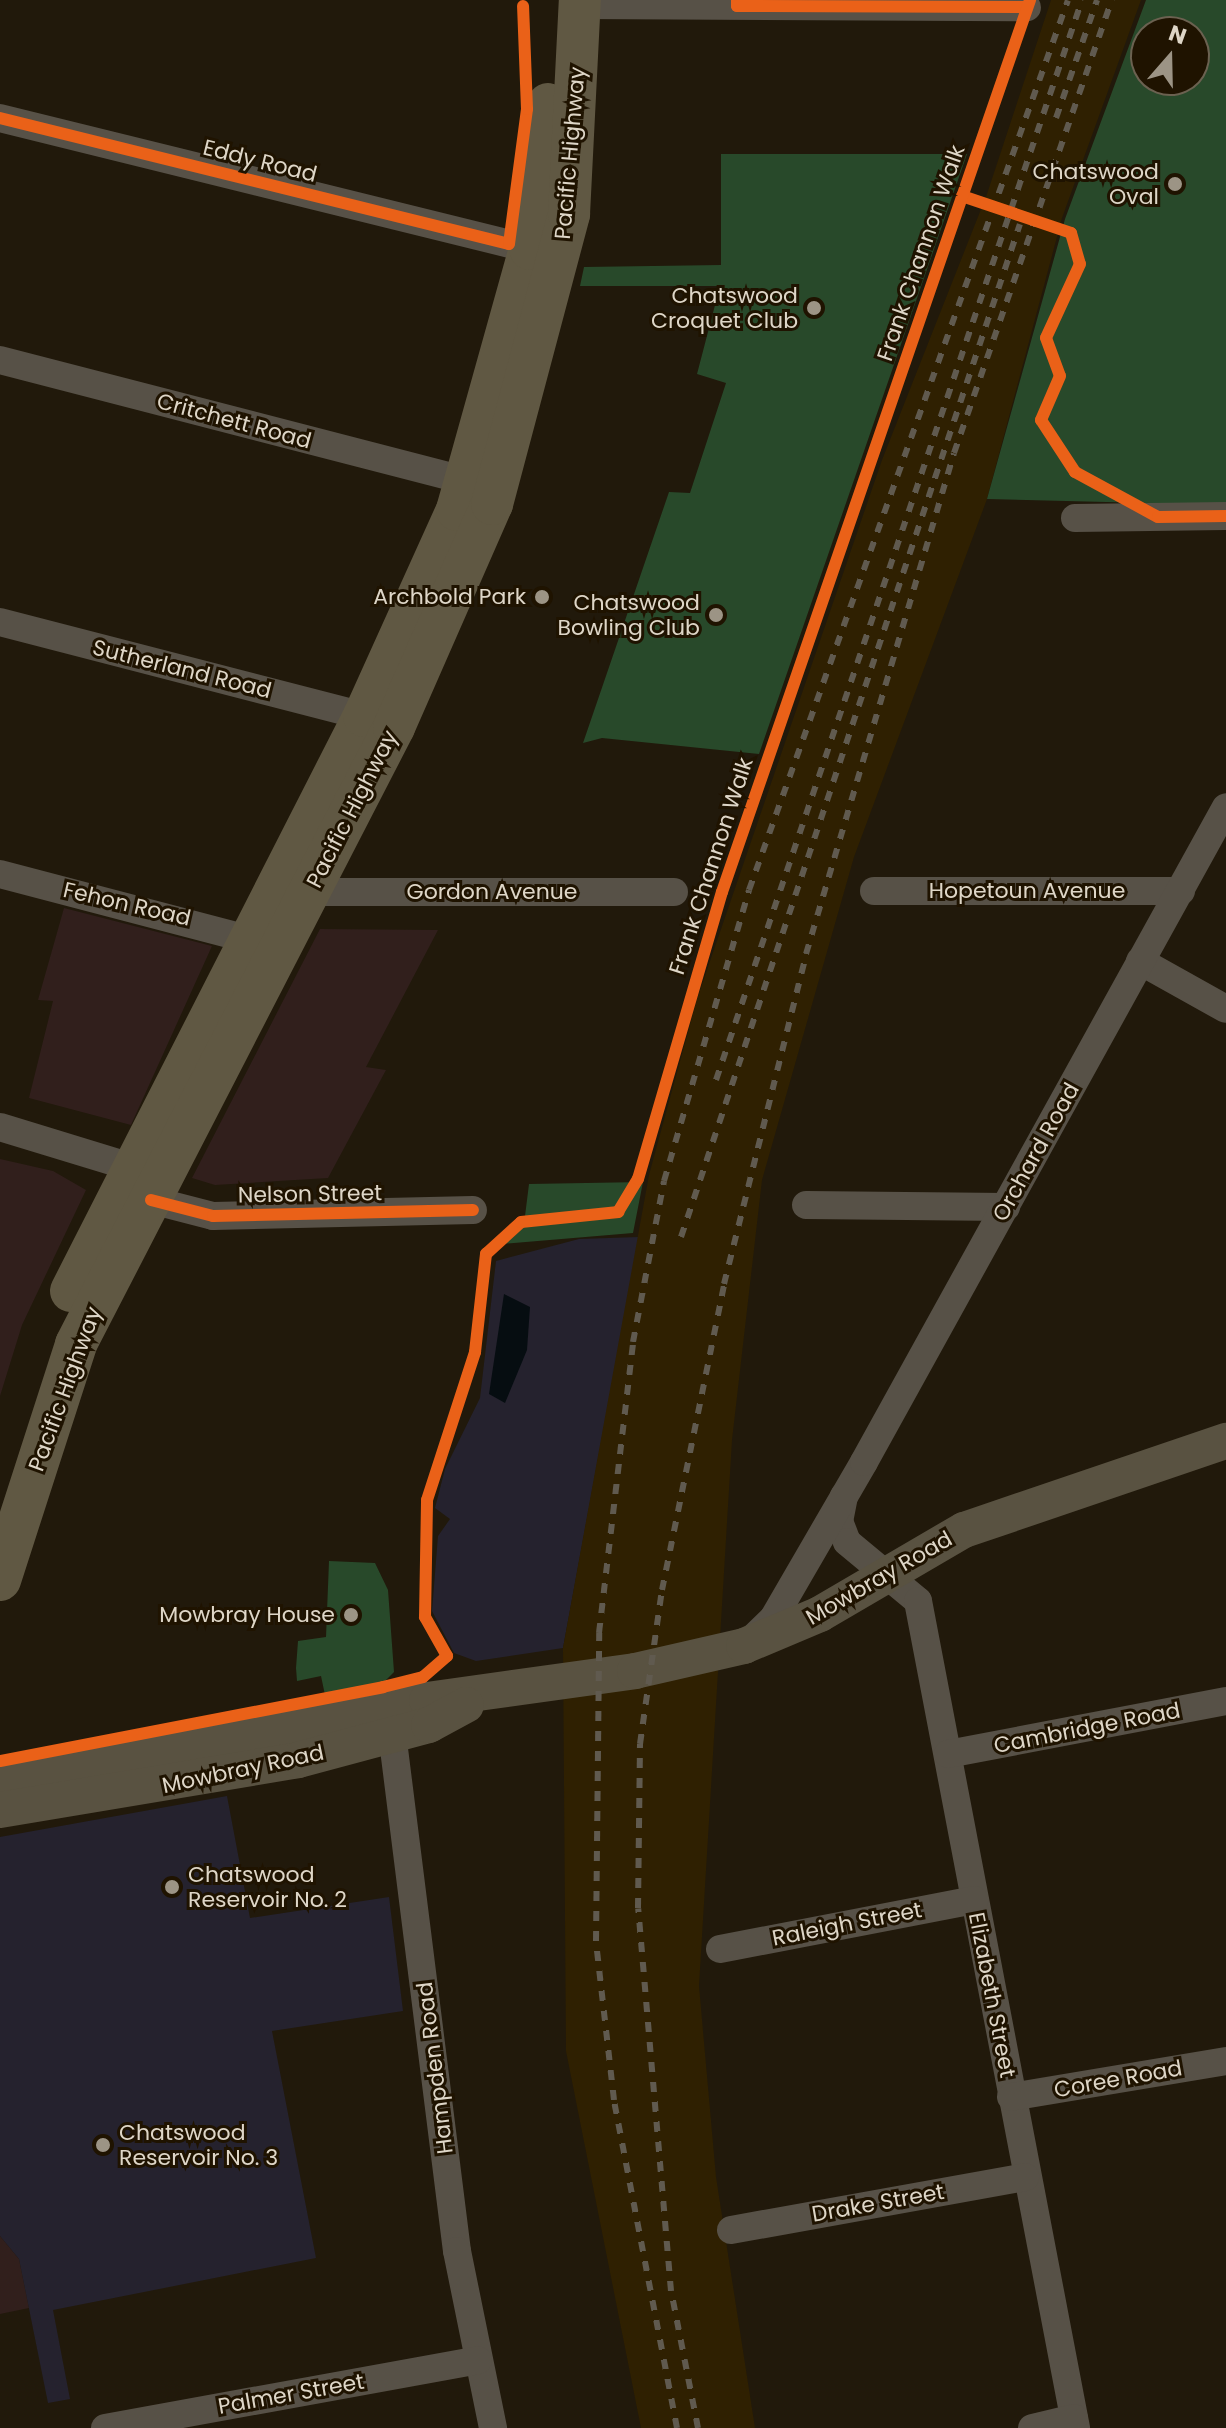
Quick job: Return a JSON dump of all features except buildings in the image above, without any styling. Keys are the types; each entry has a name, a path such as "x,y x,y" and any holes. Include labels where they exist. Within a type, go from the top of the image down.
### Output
{"highway":[{"name":"Pacific Highway","path":"0,1580 76,1344 143,1184 252,940 364,716 467,481 530,249 570,2"},
{"name":"Pacific Highway","path":"0,1484 48,1342 143,1184 310,892 394,727 503,472 569,214 570,2"}],"main road":[{"name":"Mowbray Road","path":"0,1810 178,1784 478,1698 732,1649 888,1576 964,1530 1226,1441"},
{"name":"Mowbray Road","path":"0,1781 391,1722"}],"street":[{"path":"570,2 1027,7"},
{"name":"Eddy Road","path":"0,118 530,249"},
{"name":"Critchett Road","path":"0,360 467,481"},
{"path":"1075,518 1226,516"},
{"name":"Sutherland Road","path":"0,622 364,716"},
{"name":"Orchard Road","path":"732,1649 773,1619 1006,1207 1226,807"},
{"name":"Fehon Road","path":"0,874 252,940"},
{"name":"Hopetoun Avenue","path":"874,891 1181,891"},
{"name":"Gordon Avenue","path":"310,892 674,892"},
{"path":"1140,961 1226,1009"},
{"name":"Nelson Street","path":"0,1127 143,1184 213,1216 473,1210"},
{"path":"806,1205 1006,1207"},
{"name":"Orchard Road","path":"844,1496 839,1521 847,1542 888,1576"},
{"name":"Elizabeth Street","path":"888,1576 918,1601 1025,2177 1075,2423"},
{"name":"Cambridge Road","path":"948,1754 1226,1701"},
{"name":"Hampden Road","path":"391,1722 457,2251 493,2428"},
{"name":"Raleigh Street","path":"720,1949 974,1900"},
{"name":"Coree Road","path":"1011,2097 1226,2061"},
{"name":"Drake Street","path":"731,2230 1025,2177"},
{"name":"Palmer Street","path":"105,2428 197,2419 478,2360"},
{"path":"1032,2428 1075,2423"}],"shaded area":[{"path":"1051,0 1141,0 1135,16 1130,16 1130,30 1062,218 987,499 854,857 762,1180 732,1440 699,1986 716,2177 755,2428 641,2428 566,2051 563,1648 649,1175 697,999 882,460 987,194"},
{"path":"64,908 212,946 131,1125 29,1098 53,1001 38,1000"},
{"path":"320,929 438,930 366,1067 386,1070 328,1178 215,1185 192,1178"},
{"path":"0,1159 53,1171 86,1190 22,1325 0,1396"},
{"path":"639,1237 563,1648 476,1661 454,1653 432,1611 438,1536 450,1519 435,1508 445,1469 480,1398 496,1261 579,1239"},
{"path":"504,1294 530,1307 527,1350 505,1403 489,1394"},
{"path":"227,1796 250,1918 389,1897 403,2011 272,2031 316,2258 53,2310 70,2399 48,2403 19,2259 0,2236 0,1837"},
{"path":"0,2236 19,2259 29,2308 0,2314"}],"green space":[{"path":"1146,0 1226,0 1226,505 987,499 1065,219 1130,43 1130,96 1210,96 1210,16 1140,16"},
{"path":"721,154 967,154 759,754 602,738 583,743 669,492 690,493 726,383 697,374 720,286 580,286 584,267 721,265"},
{"path":"643,1182 633,1233 502,1244 525,1216 529,1184"},
{"path":"329,1561 375,1563 388,1590 394,1672 382,1684 325,1695 321,1676 297,1681 296,1668 298,1641 326,1637"}],"railway":[{"path":"677,2428 614,2100 596,1941 599,1633 633,1342 664,1181 749,890 1068,0"},
{"path":"716,1080 1082,0"},
{"path":"1056,118 1097,0"},
{"path":"698,2428 671,2291 638,1908 640,1744 662,1590 724,1284 806,954 954,453 1112,0"},
{"path":"681,1237 1020,224"}],"cycle path":[{"path":"737,0 737,6 1027,7"},
{"name":"Frank Channon Walk","path":"0,1761 383,1687 423,1677 447,1656 425,1617 427,1500 475,1352 486,1254 521,1222 618,1212 638,1179 722,892 1030,0"},
{"path":"0,118 509,244 527,109 523,6"},
{"name":"Frank Channon Walk","path":"962,196 1071,233 1080,264 1046,338 1060,376 1041,420 1075,472 1158,517 1226,516"},
{"path":"151,1200 213,1216 473,1210"}],"place":[{"name":"Chatswood Oval","path":"1175,184"},
{"name":"Chatswood Croquet Club","path":"814,308"},
{"name":"Archbold Park","path":"542,597"},
{"name":"Chatswood Bowling Club","path":"716,615"},
{"name":"Mowbray House","path":"351,1615"},
{"name":"Chatswood Reservoir No. 2","path":"172,1887"},
{"name":"Chatswood Reservoir No. 3","path":"103,2145"}]}
